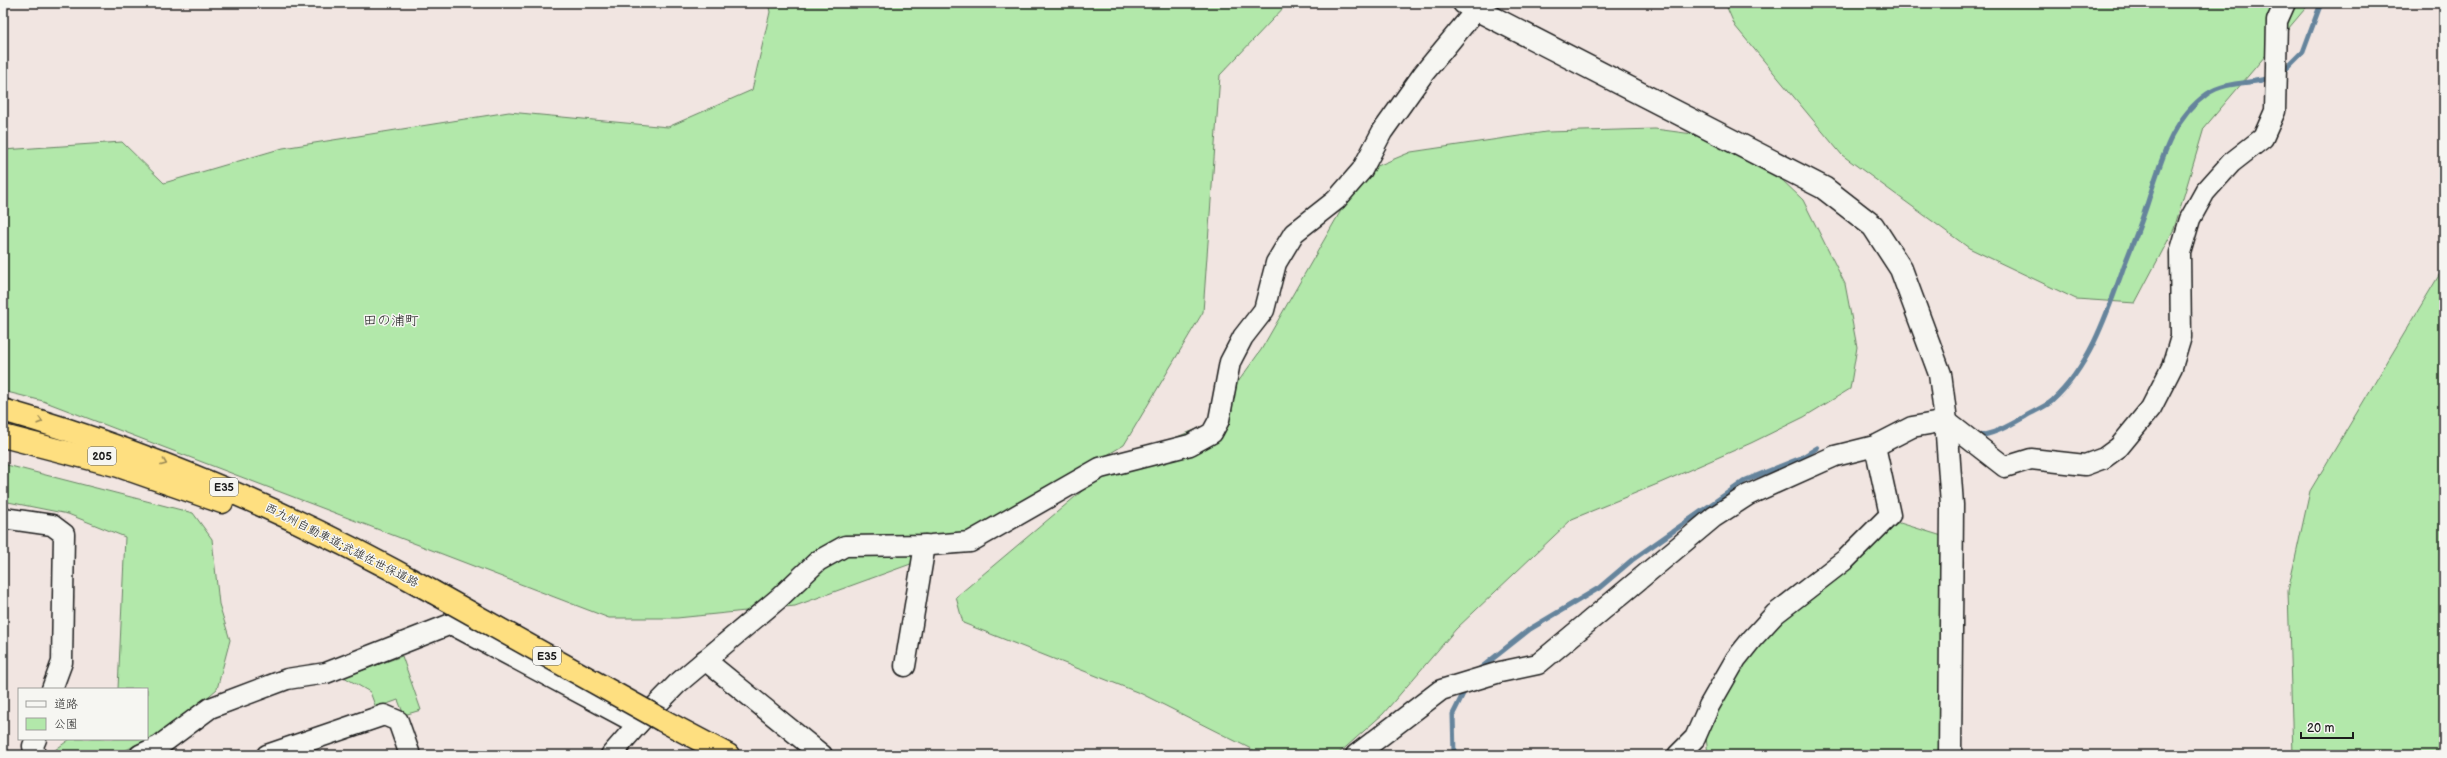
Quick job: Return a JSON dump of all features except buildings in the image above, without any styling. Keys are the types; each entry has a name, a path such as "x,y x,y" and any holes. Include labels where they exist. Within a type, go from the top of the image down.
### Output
{"highway":[{"name":"西九州自動車道;武雄佐世保道路","path":"3,410 125,448 195,474 333,537 662,720 728,755"},
{"name":"205","path":"3,428 100,455 136,467 198,492"},
{"name":"西九州自動車道;武雄佐世保道路","path":"3,436 119,466 198,492 338,548 433,592"}],"street":[{"path":"1356,755 1441,690 1500,672 1538,664 1714,517 1748,496 1835,456 1875,446 1912,427 1946,421 2005,467 2031,459 2085,465 2104,458 2119,447 2146,413 2172,368 2181,337 2180,253 2190,219 2205,192 2231,163 2263,138 2275,111 2277,21 2285,3"},
{"path":"611,755 638,724 705,660 778,599 818,560 845,546 925,545 970,542 1100,468 1190,445 1212,434 1219,420 1230,362 1242,337 1264,310 1276,263 1294,233 1336,200 1362,170 1382,132 1470,6 1824,188 1873,226 1901,269 1940,374 1946,421 1952,505 1950,755"},
{"path":"1678,755 1695,738 1709,706 1736,659 1752,639 1775,614 1846,559 1890,515 1875,446"},
{"path":"3,518 52,525 64,534 62,662 52,688"},
{"path":"905,666 925,545"},
{"path":"150,753 210,708 287,679 326,673 451,624 638,724"},
{"path":"705,660 822,755"},
{"path":"267,755 384,715 398,721 410,755"},
{"path":"35,755 33,746 36,740"}],"green space":[{"path":"768,3 1288,3 1220,75 1203,312 1124,445 941,553 795,606 677,618 609,618 43,401 3,391 3,150 122,142 164,183 283,148 509,112 668,127 752,90 770,12"},
{"path":"1725,3 2310,3 2204,128 2174,229 2135,303 2076,299 1969,248 1842,155 1735,26"},
{"path":"1655,129 1708,136 1752,151 1803,200 1845,284 1857,347 1850,389 1804,417 1751,443 1660,483 1572,519 1456,629 1383,714 1337,755 1263,755 1142,694 963,623 956,597 1119,460 1207,425 1261,350 1363,172 1411,152 1546,132"},
{"path":"2444,267 2444,755 2293,755 2288,591 2310,491"},
{"path":"3,464 193,513 212,539 219,604 230,640 217,689 174,726 148,739 148,688 118,688 125,537 68,514 3,501"},
{"path":"1900,523 1942,536 1960,755 1708,755 1706,737 1741,657 1874,535"},
{"path":"402,656 421,710 404,715 398,700 376,708 370,692 344,677"},
{"path":"69,740 146,740 116,755 64,755 55,750"}],"waterway":[{"path":"2280,75 2303,52 2321,3"},
{"path":"1975,436 1989,434 2002,429 2046,405 2052,401 2077,372 2087,356 2104,321 2141,222 2164,153 2185,115 2195,104 2214,90 2230,85 2271,78"},
{"path":"1477,671 1530,629 1599,588 1632,560 1746,480 1801,458 1817,448"},
{"path":"1454,755 1453,714 1466,688"}],"district":[{"name":"田の浦町","path":"391,320"}]}
